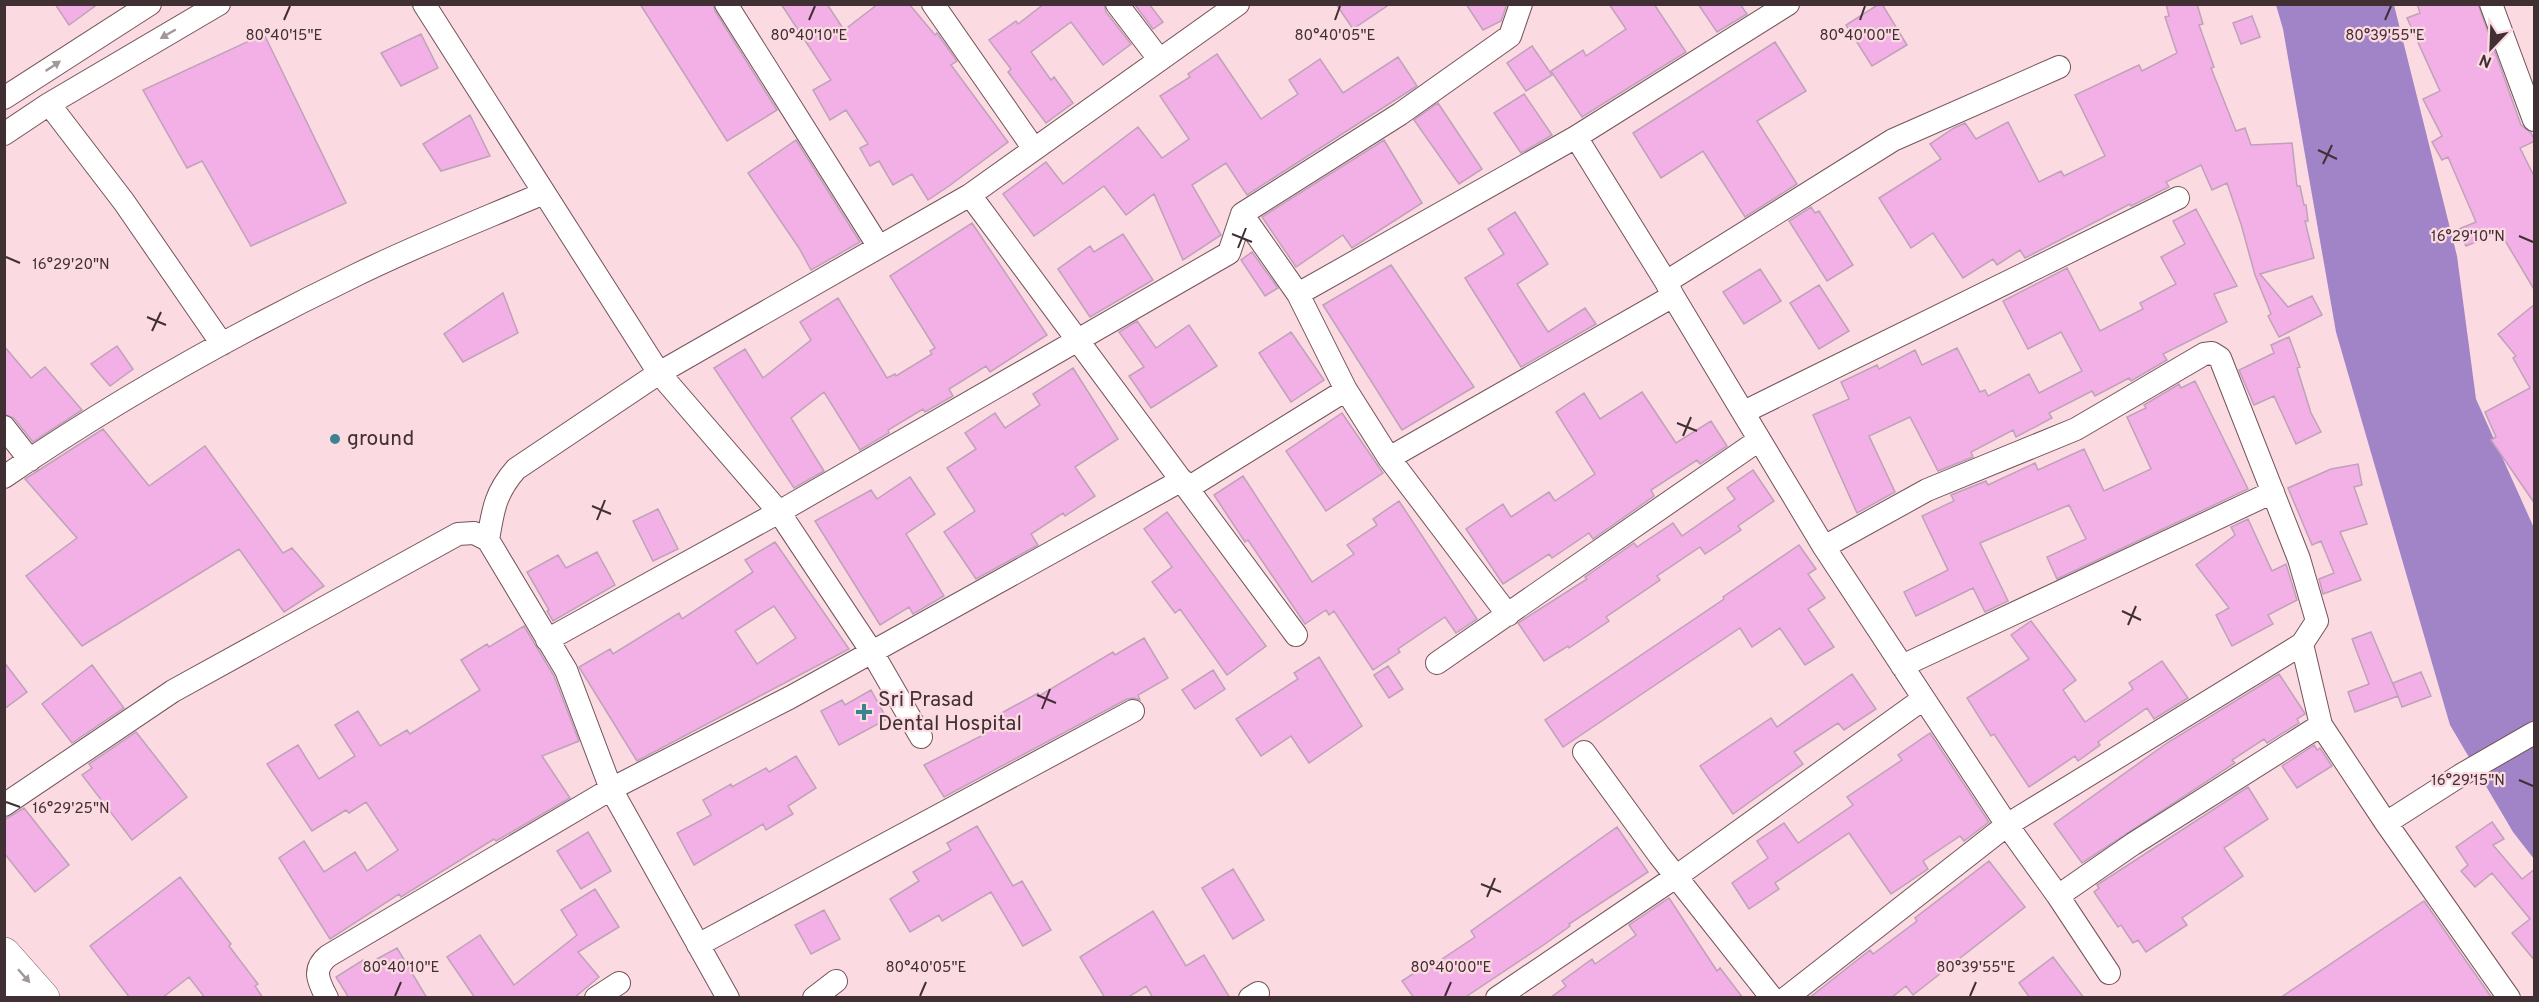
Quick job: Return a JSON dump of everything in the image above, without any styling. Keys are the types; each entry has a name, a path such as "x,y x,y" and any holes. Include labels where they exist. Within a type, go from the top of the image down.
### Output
{"highway":[{"path":"4,954 43,998"},
{"path":"4,991 10,998"}],"street":[{"path":"4,98 150,4"},
{"path":"4,134 49,104 219,4"},
{"path":"424,4 659,373 780,512 872,652 921,737"},
{"path":"726,4 879,247"},
{"path":"933,4 1034,149"},
{"path":"1117,4 1159,59"},
{"path":"488,540 494,506 502,485 516,469 659,373 970,195 1238,4"},
{"path":"547,640 780,512 1229,253 1242,214 1400,114 1510,36 1521,4"},
{"path":"2491,4 2535,120"},
{"path":"1298,294 1576,136 1773,8"},
{"path":"1389,458 1670,289 1893,140 2059,67"},
{"path":"49,104 124,202 222,344"},
{"path":"1576,136 1824,547 2007,825 2058,896 2109,974"},
{"path":"4,477 121,400 176,367 357,274 544,193"},
{"path":"970,195 1296,635"},
{"path":"1744,412 2178,198"},
{"path":"1242,214 1298,294 1346,390 1389,458 1508,615"},
{"path":"1786,998 2007,825 2302,644 2317,621 2299,559 2273,492 2220,358 2212,353 2204,354 2076,429 1927,490 1824,547"},
{"path":"327,998 320,984 317,969 328,956 611,789 791,697 1185,484 1346,390"},
{"path":"4,428 30,460"},
{"path":"1437,663 1759,440"},
{"path":"1902,666 2273,492"},
{"path":"4,805 173,691 458,534 474,533 488,540 566,670 611,789 728,998"},
{"path":"2302,644 2321,725 2386,823 2509,998"},
{"path":"1497,998 1677,876 1923,699"},
{"path":"698,945 1133,711"},
{"path":"2058,896 2133,844 2321,725"},
{"path":"2386,823 2461,775 2535,733"},
{"path":"1584,752 1772,998"},
{"path":"814,998 836,981"},
{"path":"596,998 620,982"}],"shaded area":[{"path":"2276,5 2394,5 2457,256 2476,399 2534,528 2534,859 2513,832 2450,725 2336,332 2283,29"}],"building":[{"path":"55,4 98,4 69,25"},
{"path":"640,4 713,4 715,11 777,110 727,141"},
{"path":"781,4 827,4 844,30 878,4 909,4 935,35 937,33 957,61 951,65 1008,142 928,200 912,174 893,185 879,161 870,166 860,148 868,144 846,110 830,120 813,90 831,80"},
{"path":"1044,4 1104,4 1106,12 1131,44 1103,65 1071,22 1031,52 1051,80 1054,77 1073,103 1046,123 1008,72 1011,69 989,40 1016,21 1018,24"},
{"path":"1149,4 1163,22 1153,29 1135,5"},
{"path":"1336,4 1390,4 1353,29"},
{"path":"1466,4 1507,4 1501,21 1483,30"},
{"path":"1609,4 1654,4 1686,52 1582,117 1551,71 1583,50 1586,56 1626,29"},
{"path":"1698,4 1740,4 1747,14 1717,32"},
{"path":"1882,4 1907,45 1872,66 1846,25"},
{"path":"2166,4 2197,4 2203,24 2199,25 2214,67 2211,68 2236,131 2245,128 2251,145 2292,143 2297,186 2300,186 2304,205 2306,205 2308,221 2305,221 2314,258 2260,274 2288,307 2312,296 2322,315 2279,337 2268,316 2271,314 2255,275 2227,183 2212,190 2201,165 2166,182 2169,187 2131,206 2130,204 2025,258 2020,250 1997,265 1993,259 1963,278 1933,233 1911,248 1879,198 1941,159 1930,144 1954,128 1965,123 1976,139 2008,122 2039,182 2061,171 2064,176 2105,156 2075,95 2139,65 2142,71 2177,53 2165,17 2169,16"},
{"path":"2417,4 2478,4 2521,125 2531,133 2535,141 2520,148 2535,178 2535,291 2500,232 2466,246 2459,229 2476,222 2448,157 2442,160 2432,142 2442,136 2423,99 2440,91 2407,18 2420,13"},
{"path":"2252,16 2260,37 2241,44 2233,23"},
{"path":"264,34 346,203 251,246 202,161 187,168 143,90"},
{"path":"421,34 438,68 401,86 381,53"},
{"path":"1775,42 1806,91 1757,121 1797,184 1745,217 1703,151 1661,178 1633,133"},
{"path":"1532,46 1552,75 1526,91 1507,63"},
{"path":"1217,54 1261,119 1298,94 1289,80 1320,59 1343,93 1398,57 1417,86 1247,195 1226,163 1192,185 1221,235 1183,260 1154,194 1126,215 1104,186 1034,236 1003,194 1046,162 1063,184 1138,127 1162,158 1189,139 1160,96 1190,77 1188,74"},
{"path":"1524,94 1552,135 1521,153 1494,113"},
{"path":"1438,103 1482,169 1459,184 1414,120"},
{"path":"470,115 490,156 441,171 423,144"},
{"path":"796,140 860,242 811,270 799,248 748,173"},
{"path":"1384,140 1422,203 1352,248 1343,235 1296,267 1262,217"},
{"path":"1811,207 1815,213 1819,211 1853,265 1827,281 1789,221"},
{"path":"2196,209 2237,286 2214,294 2227,322 2163,354 2167,360 2131,381 2129,378 2095,396 2092,391 2049,413 2052,418 2016,437 2013,430 1971,452 1973,457 1938,471 1910,417 1869,436 1895,492 1857,513 1813,415 1849,399 1841,382 1877,365 1879,369 1915,350 1922,365 1957,348 1980,392 1985,390 1988,396 2029,374 2039,393 2082,371 2061,332 2028,349 2003,301 2067,268 2100,331 2143,309 2140,303 2176,284 2161,257 2185,244 2173,221"},
{"path":"1515,212 1548,264 1517,284 1548,332 1585,308 1596,324 1521,367 1465,278 1504,254 1488,229"},
{"path":"972,223 1047,335 990,372 986,366 949,389 953,396 925,412 923,409 860,450 824,392 791,418 824,471 794,488 714,368 745,349 763,378 811,340 800,322 838,298 887,378 895,374 896,376 932,354 930,351 935,348 890,276"},
{"path":"1123,234 1153,280 1090,317 1058,269 1090,246 1094,252"},
{"path":"1252,252 1278,288 1265,296 1241,260"},
{"path":"1391,265 1474,387 1402,430 1323,305"},
{"path":"1760,269 1781,301 1744,324 1723,292"},
{"path":"1819,285 1849,331 1819,349 1790,303"},
{"path":"503,293 518,333 463,362 444,334"},
{"path":"2535,304 2535,504 2491,440 2496,437 2485,412 2530,388 2513,358 2516,356 2498,334"},
{"path":"1137,321 1156,348 1189,325 1217,366 1151,408 1129,376 1144,367 1119,332"},
{"path":"1291,332 1324,380 1291,402 1259,353"},
{"path":"2289,337 2300,367 2297,368 2311,413 2321,432 2296,444 2274,396 2254,405 2239,370 2274,353 2271,345"},
{"path":"4,346 31,378 45,367 82,410 33,442 14,418 4,414"},
{"path":"117,346 133,369 110,386 91,364"},
{"path":"1073,368 1118,439 1075,467 1095,496 1065,516 1063,513 1031,534 1038,545 976,579 944,532 975,511 947,468 976,449 965,433 995,413 1005,428 1040,405 1033,394"},
{"path":"2195,381 2248,489 2057,579 2047,557 2086,539 2069,505 1980,543 2008,601 1985,612 1973,588 1916,616 1904,592 1948,570 1922,516 1954,501 1951,495 1986,481 1988,485 2035,463 2038,470 2084,449 2104,491 2151,469 2127,417 2146,408 2144,405 2179,384 2181,388"},
{"path":"1642,392 1676,443 1711,421 1727,446 1700,464 1697,460 1651,490 1654,496 1593,539 1589,533 1552,558 1549,554 1503,584 1466,529 1503,504 1511,517 1549,492 1555,501 1595,474 1556,412 1584,393 1600,419"},
{"path":"1342,413 1383,473 1326,511 1286,451"},
{"path":"103,429 149,486 205,446 283,553 292,548 324,586 284,612 239,549 82,646 26,576 77,538 25,479"},
{"path":"2358,464 2362,485 2354,487 2367,524 2340,532 2361,580 2323,594 2319,579 2334,573 2321,541 2312,545 2288,488 2331,469"},
{"path":"1753,470 1774,501 1738,526 1741,530 1705,554 1700,547 1657,576 1660,580 1606,617 1609,621 1569,648 1568,646 1544,661 1518,623 1587,579 1585,577 1634,543 1637,547 1673,523 1682,536 1735,499 1727,488"},
{"path":"1243,476 1312,582 1354,554 1347,545 1377,525 1373,519 1399,501 1477,619 1456,633 1445,617 1398,649 1400,652 1373,670 1334,611 1329,615 1326,610 1305,624 1248,540 1245,542 1214,495"},
{"path":"910,477 935,514 906,534 944,596 913,614 909,607 880,625 815,521 871,490 877,499"},
{"path":"658,509 678,549 653,561 633,521"},
{"path":"1167,512 1266,646 1227,675 1180,609 1175,613 1152,582 1172,567 1144,529"},
{"path":"2248,519 2272,571 2286,564 2297,600 2268,615 2273,624 2232,646 2216,615 2229,608 2196,565 2235,535 2231,527"},
{"path":"775,542 849,649 637,761 579,667 610,649 613,654 679,613 682,619 753,572 745,560","holes":["774,606 796,638 757,664 735,631"]},
{"path":"1799,545 1816,569 1808,574 1825,598 1808,609 1834,647 1805,665 1780,628 1752,647 1740,628 1563,747 1545,720 1724,599 1723,597"},
{"path":"597,552 615,585 553,621 527,572 558,555 566,568"},
{"path":"2031,621 2076,680 2063,690 2085,722 2133,689 2129,683 2162,661 2188,698 2154,719 2147,708 2098,742 2100,745 2078,761 2075,756 2029,787 1994,734 1991,736 1967,698 2029,659 2011,635"},
{"path":"524,626 554,676 579,741 542,756 570,798 496,841 494,839 401,897 399,894 330,939 279,858 304,841 324,872 355,852 367,871 398,850 366,802 349,813 346,810 312,831 267,764 298,745 319,779 355,756 335,725 358,711 380,746 407,730 410,734 480,690 461,660 487,644 489,647"},
{"path":"2371,632 2398,696 2355,712 2348,692 2369,684 2352,639"},
{"path":"1144,638 1168,678 1138,695 1140,700 1127,699 944,797 924,765 985,734 980,726 1007,710 1038,693 1039,696 1113,652 1115,655"},
{"path":"1319,657 1362,726 1309,763 1291,736 1261,756 1236,719 1298,679 1294,673"},
{"path":"4,662 27,692 4,709"},
{"path":"92,665 124,708 72,743 42,704"},
{"path":"1388,666 1403,689 1389,698 1374,675"},
{"path":"1213,670 1225,689 1195,709 1182,690"},
{"path":"2421,672 2431,696 2402,707 2393,683"},
{"path":"1852,674 1876,709 1844,730 1838,723 1794,752 1803,764 1733,814 1700,766 1771,718 1777,727"},
{"path":"2279,674 2305,714 2297,719 2299,723 2267,743 2264,739 2232,760 2235,763 2082,863 2054,824 2167,743"},
{"path":"871,690 887,719 839,745 821,711 842,700 845,705"},
{"path":"136,732 187,797 132,840 82,775 92,768 89,764"},
{"path":"1930,733 1989,822 1964,841 1960,836 1923,861 1928,869 1891,894 1849,833 1775,883 1779,889 1749,909 1732,883 1768,858 1757,841 1784,823 1798,843 1853,805 1847,797 1902,760 1898,755"},
{"path":"2314,745 2317,750 2320,748 2332,766 2297,788 2282,766"},
{"path":"796,756 816,788 788,806 793,814 766,830 763,824 694,865 677,833 711,815 703,800 766,768 769,772"},
{"path":"2248,787 2268,819 2224,848 2243,876 2182,918 2187,925 2146,952 2138,940 2133,943 2121,925 2118,927 2094,892 2099,888 2097,885"},
{"path":"24,808 69,865 35,892 4,853 4,820"},
{"path":"2492,822 2504,839 2493,845 2522,879 2535,869 2535,961 2512,933 2530,919 2492,873 2475,887 2461,871 2468,865 2456,847"},
{"path":"977,826 1013,886 1022,881 1051,930 1023,946 991,892 942,921 939,915 910,932 890,899 919,881 913,872 951,850 947,843"},
{"path":"1617,827 1648,872 1464,998 1414,998 1402,981 1431,962 1433,965 1475,937 1471,931"},
{"path":"588,832 611,871 581,889 557,851"},
{"path":"1989,861 2025,907 1913,995 1906,986 1891,998 1809,998 1870,950 1873,954 1917,921 1915,918"},
{"path":"1233,869 1264,920 1233,939 1202,888"},
{"path":"180,877 231,944 229,946 258,984 255,986 263,998 205,998 189,977 162,998 130,998 90,946"},
{"path":"595,889 619,927 578,952 599,977 574,998 475,998 447,957 480,935 514,985 577,935 561,910"},
{"path":"1669,898 1717,971 1720,968 1743,998 1550,998 1566,986 1562,981 1592,959 1595,964 1636,935 1629,925"},
{"path":"2424,901 2492,998 2280,998"},
{"path":"824,910 840,939 811,954 795,925"},
{"path":"1153,911 1186,966 1204,955 1230,998 1153,998 1146,986 1127,998 1105,998 1080,957"},
{"path":"397,948 427,998 349,998 336,977 363,960 366,965"},
{"path":"2053,957 2084,998 2030,998 2019,983"}],"place":[{"name":"ground","path":"335,439"},
{"name":"Sri Prasad Dental Hospital","path":"864,712"}]}
